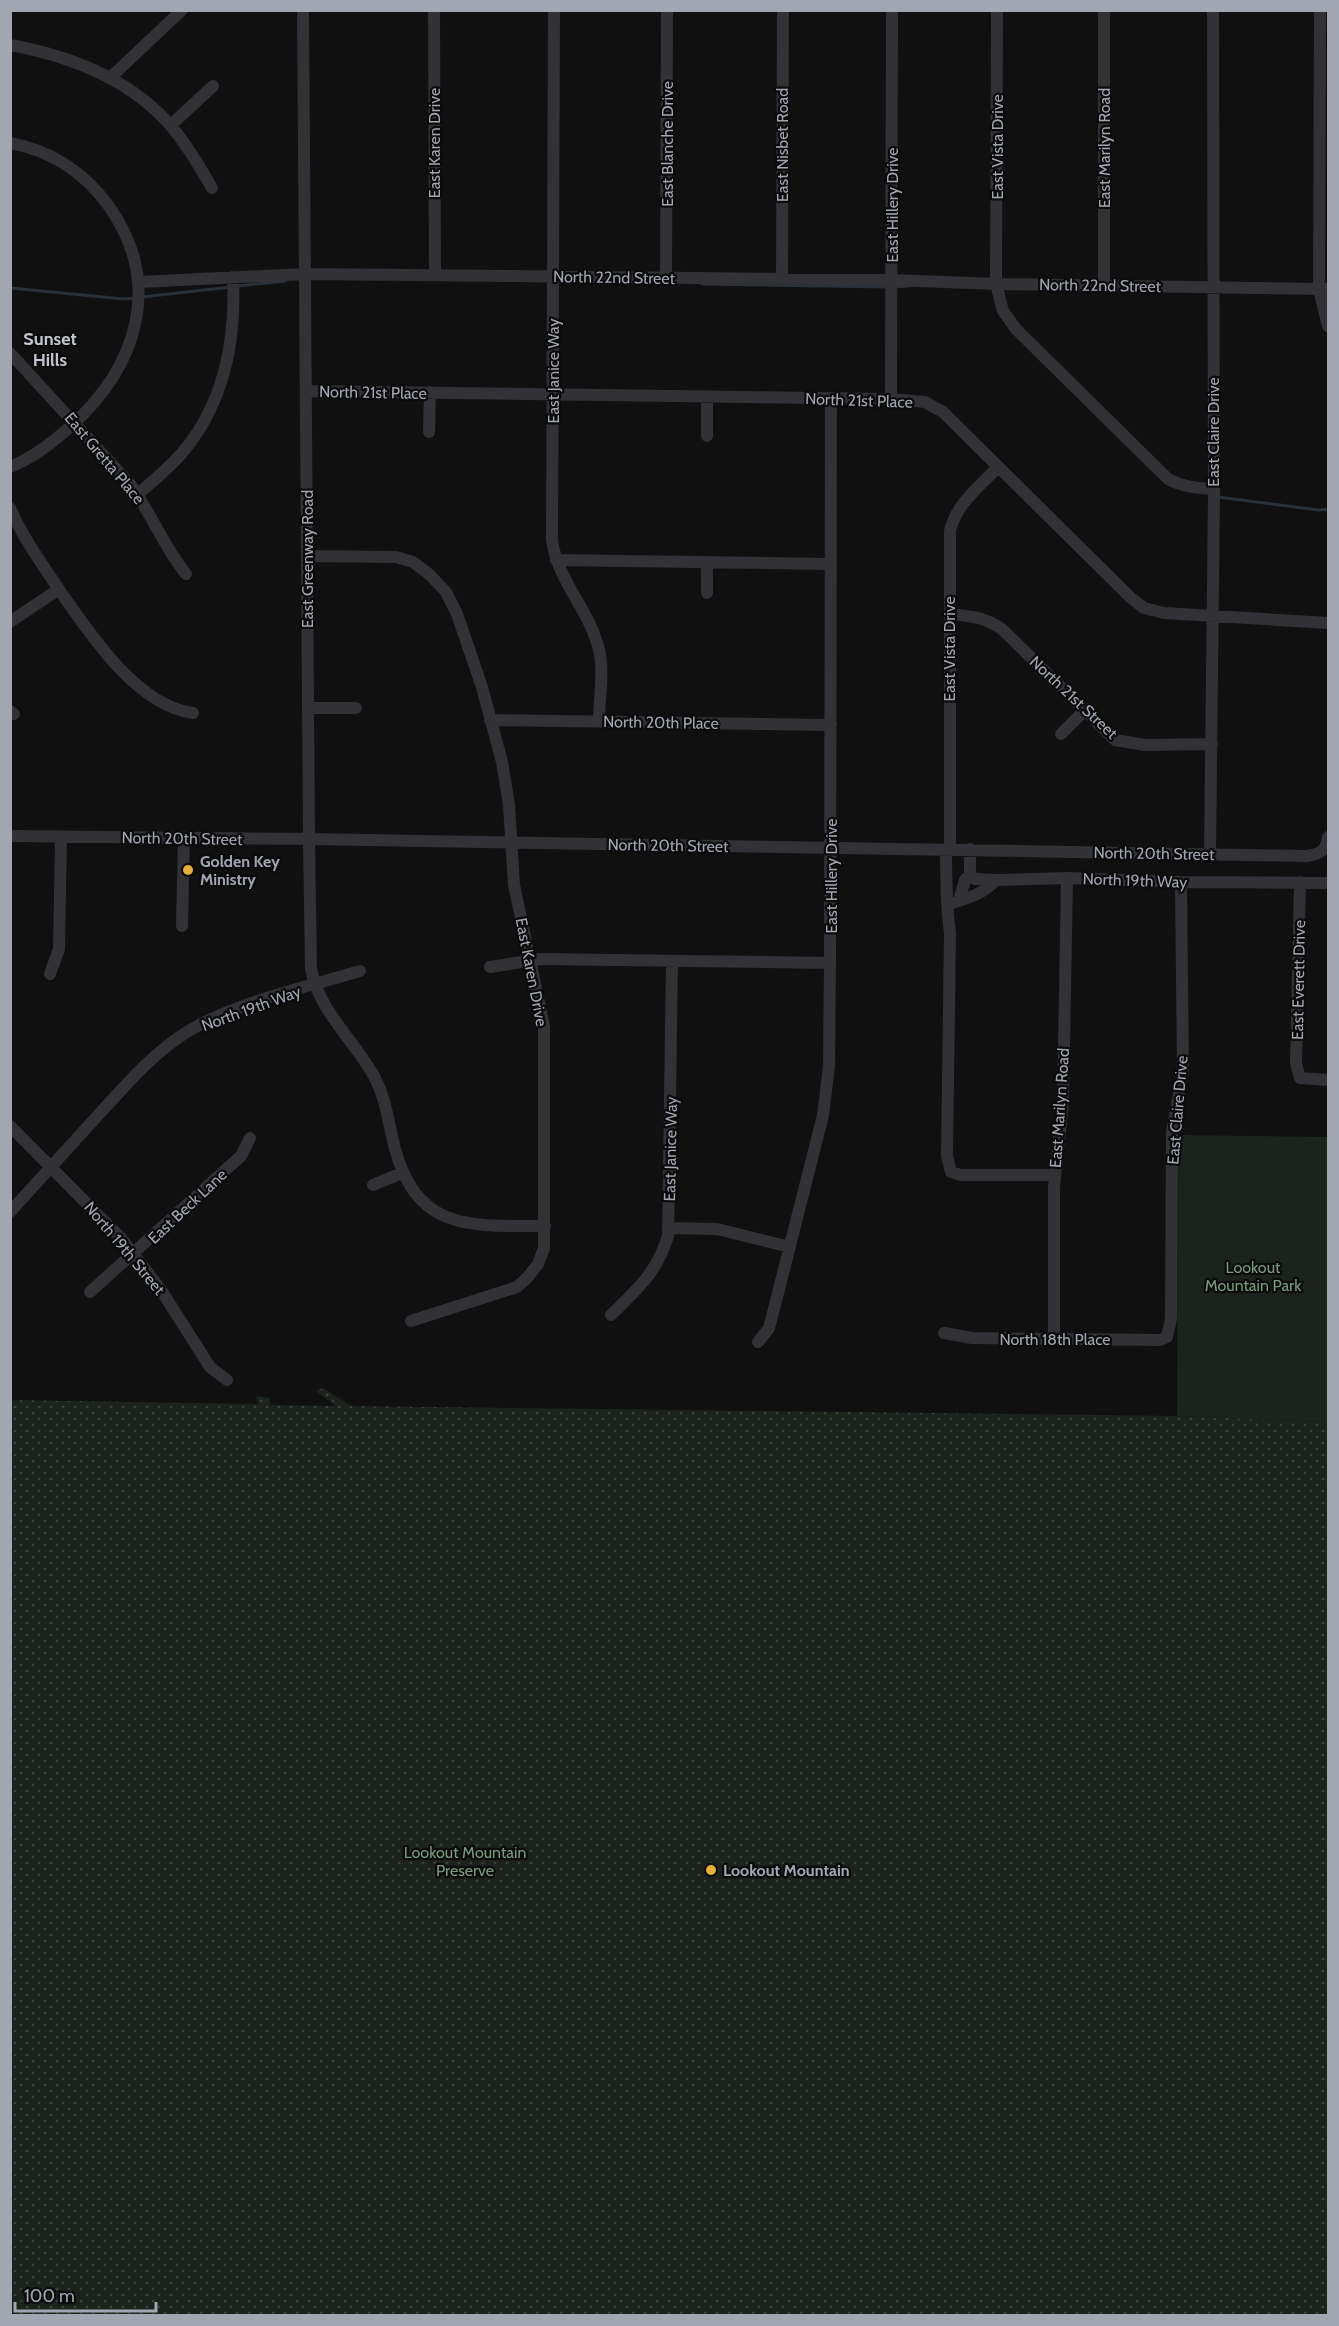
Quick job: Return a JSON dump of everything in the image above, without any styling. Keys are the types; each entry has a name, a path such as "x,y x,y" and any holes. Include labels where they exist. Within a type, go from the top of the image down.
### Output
{"street":[{"path":"111,77 182,10"},
{"name":"East Greenway Road","path":"303,10 310,969 314,985 325,1007 372,1071 380,1088 402,1173 414,1193 426,1205 452,1220 484,1226 545,1226"},
{"name":"East Karen Drive","path":"434,10 435,275"},
{"name":"East Janice Way","path":"554,10 552,540 556,560 599,647 599,721"},
{"name":"East Blanche Drive","path":"666,278 667,10"},
{"name":"East Nisbet Road","path":"782,279 783,10"},
{"name":"East Hillery Drive","path":"891,399 892,10"},
{"name":"East Vista Drive","path":"997,10 996,284 1003,311 1012,324 1094,398 1168,479 1191,488 1214,489"},
{"name":"East Marilyn Road","path":"1104,10 1104,285"},
{"name":"East Claire Drive","path":"1210,854 1214,489 1213,10"},
{"path":"1320,10 1324,289 1329,326"},
{"path":"10,45 65,58 111,77 143,100 171,125 212,188"},
{"path":"171,125 213,86"},
{"path":"10,143 27,146 67,165 97,189 129,240 139,282 136,315 128,351 110,384 76,422 51,444 10,467"},
{"name":"North 22nd Street","path":"139,282 305,274 892,280 996,284 1324,289"},
{"path":"138,494 182,453 203,423 213,402 231,348 233,277"},
{"name":"East Gretta Place","path":"10,353 76,422 138,494 161,531 173,559 186,574"},
{"name":"North 21st Place","path":"306,391 891,399 925,402 943,412 1137,604 1144,608 1164,613 1329,622"},
{"path":"429,432 430,392"},
{"path":"707,397 707,436"},
{"name":"East Hillery Drive","path":"758,1342 769,1328 790,1247 825,1105 829,1066 831,399"},
{"name":"East Vista Drive","path":"998,467 965,501 953,518 949,544 946,881 954,902 950,961 947,1155 951,1172 961,1175 1055,1175"},
{"path":"10,508 28,542 103,650 150,695 172,708 193,713"},
{"name":"East Karen Drive","path":"307,556 396,558 413,562 430,575 446,592 457,614 482,687 502,762 509,805 514,885 544,1034 545,1226 544,1248 538,1264 517,1287 411,1321"},
{"path":"556,560 831,564"},
{"path":"707,562 707,593"},
{"path":"10,622 59,589"},
{"name":"North 21st Street","path":"949,614 976,616 994,623 1115,740 1145,745 1212,744"},
{"path":"308,708 356,708"},
{"path":"1060,734 1085,710"},
{"name":"North 20th Place","path":"490,720 831,725"},
{"name":"North 20th Street","path":"10,836 970,849 1307,856 1324,851 1329,837"},
{"path":"50,974 59,949 61,837"},
{"path":"182,926 184,838"},
{"name":"East Vista Drive","path":"954,902 967,880 970,849"},
{"name":"East Marilyn Road","path":"1054,1339 1055,1175 1063,1102 1067,878"},
{"name":"North 19th Way","path":"996,880 1067,878 1181,882 1329,883"},
{"path":"946,881 996,880"},
{"path":"954,902 984,892 996,880"},
{"name":"East Claire Drive","path":"1167,1337 1171,1319 1172,1132 1183,1072 1181,882"},
{"name":"East Everett Drive","path":"1300,882 1296,1064 1300,1078 1329,1080"},
{"path":"490,967 530,960 830,963"},
{"name":"East Janice Way","path":"610,1316 649,1278 660,1261 669,1228 672,961"},
{"name":"North 19th Way","path":"10,1212 138,1071 186,1033 208,1020 266,999 360,971"},
{"name":"North 19th Street","path":"10,1126 105,1220 134,1254 177,1314 210,1367 227,1380"},
{"name":"East Beck Lane","path":"90,1292 241,1156 249,1138"},
{"path":"373,1185 402,1173"},
{"path":"669,1228 717,1229 790,1247"},
{"name":"North 18th Place","path":"944,1333 972,1338 1160,1340 1167,1337"}],"green space":[{"name":"Lookout Mountain Park","path":"1178,1135 1328,1137 1328,1422 1177,1416"},
{"name":"Lookout Mountain Preserve","path":"323,1388 351,1406 1177,1416 1328,1422 1328,2315 11,2315 11,1400 258,1404 256,1396 269,1398 271,1405 336,1406 316,1391"}],"waterway":[{"path":"238,286 285,281"},
{"path":"702,284 887,287"},
{"path":"894,287 908,286"},
{"path":"142,297 231,287"},
{"path":"10,288 124,299 136,298"},
{"path":"1218,497 1318,510 1328,509"}],"place":[{"name":"Golden Key Ministry","path":"188,870"},
{"name":"Lookout Mountain","path":"711,1870"}],"district":[{"name":"Sunset Hills","path":"50,349"}]}
